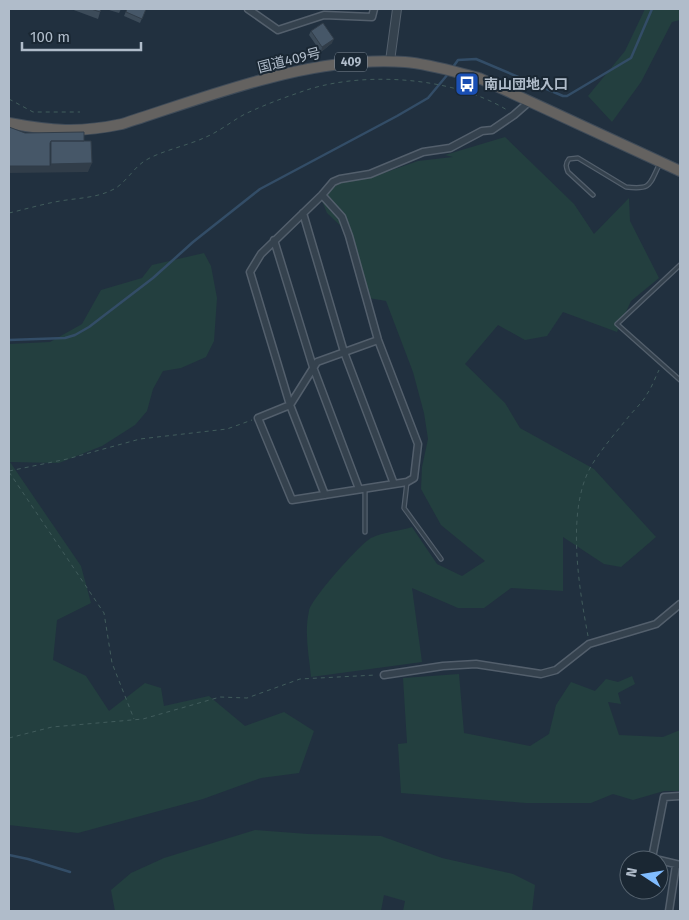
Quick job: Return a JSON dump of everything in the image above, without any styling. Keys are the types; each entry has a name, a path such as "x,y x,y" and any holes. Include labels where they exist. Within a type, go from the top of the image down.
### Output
{"highway":[{"name":"国道409号","path":"9,122 34,128 79,131 122,124 235,88 310,68 342,63 407,62 479,78 680,171"}],"street":[{"path":"248,9 278,30 324,15 372,17 374,9"},
{"path":"390,61 397,9"},
{"path":"324,495 290,405 250,272 261,254 333,182 370,174 423,152 450,148 482,131 492,130 530,101"},
{"path":"322,195 342,218 349,236 378,340 418,444 414,478 407,482 292,500 258,418 290,405 317,362 378,340"},
{"path":"302,213 344,352 394,484"},
{"path":"274,240 313,367 362,488"},
{"path":"384,675 443,666 476,664 541,674 556,670 590,644 656,624 680,604"},
{"path":"654,850 664,797 680,796"},
{"path":"669,911 678,865"}],"lane":[{"path":"593,195 568,172 566,162 569,159 578,158 626,187 644,189 648,186 660,163"},
{"path":"680,265 616,324 662,362 680,380"},
{"path":"407,482 404,508 441,559"},
{"path":"362,488 365,532"}],"path":[{"path":"9,213 60,201 100,195 115,189 143,162 206,137 246,114 299,92 322,85 358,80 394,79 413,81 473,95 492,102 514,115"},
{"path":"9,99 32,112 80,112"},
{"path":"590,644 580,588 576,544 582,490 592,464 611,437 647,395 662,362"},
{"path":"134,720 112,663 104,613 9,471 67,459 140,438 227,429 258,418"},
{"path":"9,738 52,727 143,720 220,697 247,698 300,679 384,675"}],"green space":[{"path":"645,9 680,9 680,20 672,22 641,82 612,122 588,96 625,51"},
{"path":"505,137 574,204 594,234 629,198 630,221 659,278 631,301 617,332 563,312 547,336 525,340 498,325 465,364 505,403 520,428 594,469 656,537 621,567 604,564 563,537 563,591 511,588 484,608 458,608 412,588 422,662 311,677 307,636 309,611 318,595 337,572 371,538 412,527 437,564 462,576 485,561 441,525 421,489 422,467 428,439 424,413 413,372 386,301 363,297 345,230 327,213 320,196 331,185 355,178 375,176 418,161 453,157 445,155"},
{"path":"204,253 211,266 217,298 214,341 206,357 181,368 163,371 153,389 147,411 135,425 102,446 59,463 10,462 81,566 91,603 57,620 53,660 86,676 109,711 145,683 161,688 164,706 209,696 245,726 284,712 314,731 299,773 261,778 203,799 78,833 9,825 9,344 50,342 82,324 101,290 142,278 152,265"},
{"path":"459,674 464,733 530,746 549,734 556,705 571,682 595,691 606,679 618,682 632,676 635,684 618,693 621,704 608,702 619,735 663,737 680,730 680,791 664,791 633,800 613,794 591,803 526,803 401,793 398,744 407,743 403,678"},
{"path":"255,830 381,836 442,858 513,874 535,885 532,911 403,911 405,901 384,895 381,911 115,911 111,890 131,873 164,858"}],"building":[{"path":"127,9 146,9 142,19 126,12"},
{"path":"323,23 334,39 322,47 311,31"},
{"path":"9,127 25,133 84,132 84,141 51,141 50,166 9,166"},
{"path":"51,141 91,141 92,163 51,164"}],"waterway":[{"path":"453,67 458,60 476,59 563,96 567,96 631,58 652,9"},
{"path":"9,340 65,338 89,327 153,278 193,242 260,189 428,98 448,74"},
{"path":"9,855 70,872"}],"place":[{"name":"南山団地入口","path":"467,84"}]}
